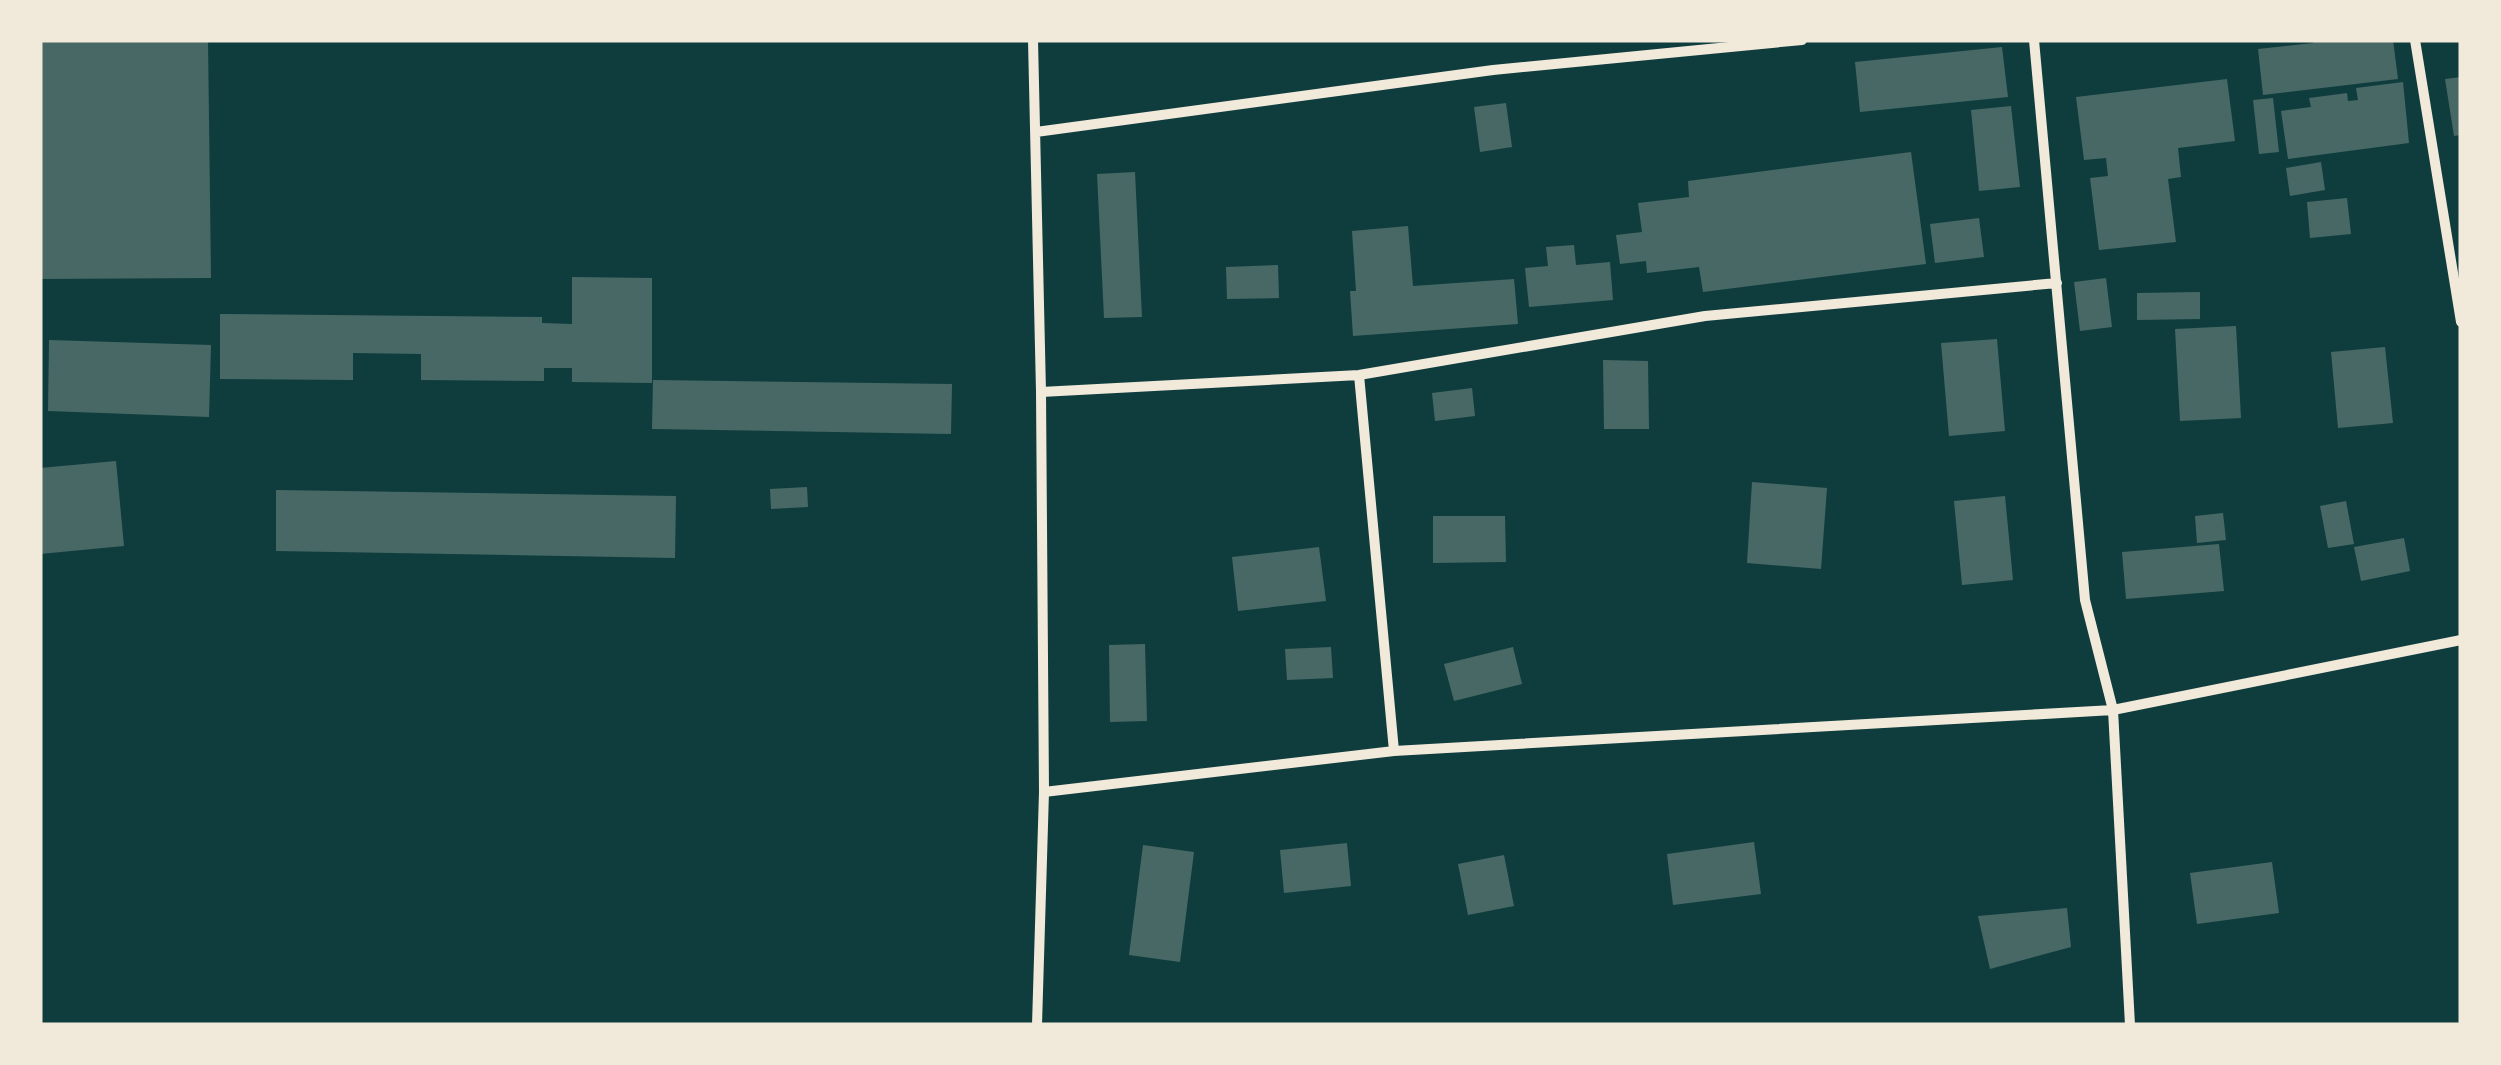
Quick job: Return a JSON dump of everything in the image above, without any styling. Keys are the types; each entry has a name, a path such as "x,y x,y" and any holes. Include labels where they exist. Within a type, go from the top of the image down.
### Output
{"street":[{"path":"1033,40 1044,792 1037,1025"},
{"path":"1036,132 1493,70 1802,40"},
{"path":"2034,40 2085,600 2113,710 2130,1025"},
{"path":"2414,40 2461,322"},
{"path":"1041,392 1360,374 1705,316 2057,283"},
{"path":"1360,374 1394,751"},
{"path":"1044,792 1394,751 2113,710 2461,640"}],"building":[{"path":"40,40 208,40 211,278 40,279"},
{"path":"2312,40 2393,40 2398,79 2263,95 2258,49 2313,43"},
{"path":"2002,47 2008,97 1860,112 1855,62"},
{"path":"2461,77 2461,135 2454,136 2445,79"},
{"path":"2227,79 2235,141 2178,148 2181,177 2168,179 2176,242 2099,250 2090,178 2108,176 2106,158 2084,160 2076,97"},
{"path":"2403,82 2409,143 2288,159 2281,111 2311,107 2309,98 2347,93 2348,101 2358,100 2356,88"},
{"path":"2273,98 2279,152 2259,154 2253,100"},
{"path":"1506,103 1512,147 1480,152 1474,107"},
{"path":"2011,106 2020,187 1979,191 1971,110"},
{"path":"1911,152 1926,264 1703,292 1699,267 1647,273 1646,261 1620,264 1616,235 1642,232 1638,203 1689,197 1688,181"},
{"path":"2321,162 2325,190 2290,196 2286,168"},
{"path":"1135,172 1142,317 1104,318 1097,174"},
{"path":"2347,198 2351,234 2310,238 2307,202"},
{"path":"1979,218 1984,257 1935,263 1930,224"},
{"path":"1408,226 1413,286 1514,279 1518,324 1353,336 1350,291 1356,291 1352,231"},
{"path":"1574,245 1576,265 1610,262 1613,300 1529,307 1525,268 1548,266 1546,247"},
{"path":"1278,265 1279,298 1227,299 1226,267"},
{"path":"572,277 652,278 652,383 572,382 572,368 544,368 544,381 421,380 421,354 353,353 353,380 220,379 220,314 542,317 542,323 572,324"},
{"path":"2106,278 2112,327 2080,331 2074,282"},
{"path":"2200,292 2200,319 2137,320 2137,293"},
{"path":"2236,326 2241,418 2180,421 2175,329"},
{"path":"1997,339 2005,431 1949,436 1941,343"},
{"path":"49,340 211,345 209,417 48,411"},
{"path":"2385,347 2393,423 2338,428 2331,352"},
{"path":"1603,360 1648,361 1649,429 1604,429"},
{"path":"653,380 952,384 951,434 652,429"},
{"path":"1472,388 1475,416 1435,421 1432,393"},
{"path":"116,461 124,546 40,554 40,468"},
{"path":"1752,482 1827,488 1821,569 1747,563"},
{"path":"807,487 808,507 771,509 770,489"},
{"path":"276,490 676,496 675,558 276,551"},
{"path":"2005,496 2013,580 1962,585 1954,501"},
{"path":"2346,501 2354,544 2328,548 2320,506"},
{"path":"2223,513 2226,540 2197,543 2195,516"},
{"path":"1433,516 1505,516 1506,562 1433,563"},
{"path":"2404,538 2410,571 2361,581 2354,547"},
{"path":"2219,544 2224,591 2126,599 2122,552"},
{"path":"1319,547 1326,601 1238,611 1232,557"},
{"path":"1145,644 1147,721 1110,722 1109,645"},
{"path":"1331,647 1333,678 1287,680 1285,649"},
{"path":"1513,647 1522,684 1454,701 1444,664"},
{"path":"1754,842 1761,894 1673,905 1667,854"},
{"path":"1347,843 1351,886 1284,893 1280,850"},
{"path":"1143,845 1194,852 1180,962 1129,955"},
{"path":"1504,855 1514,906 1468,915 1458,864"},
{"path":"2272,862 2279,913 2197,924 2190,873"},
{"path":"2067,908 2071,947 1990,969 1978,916"}]}
